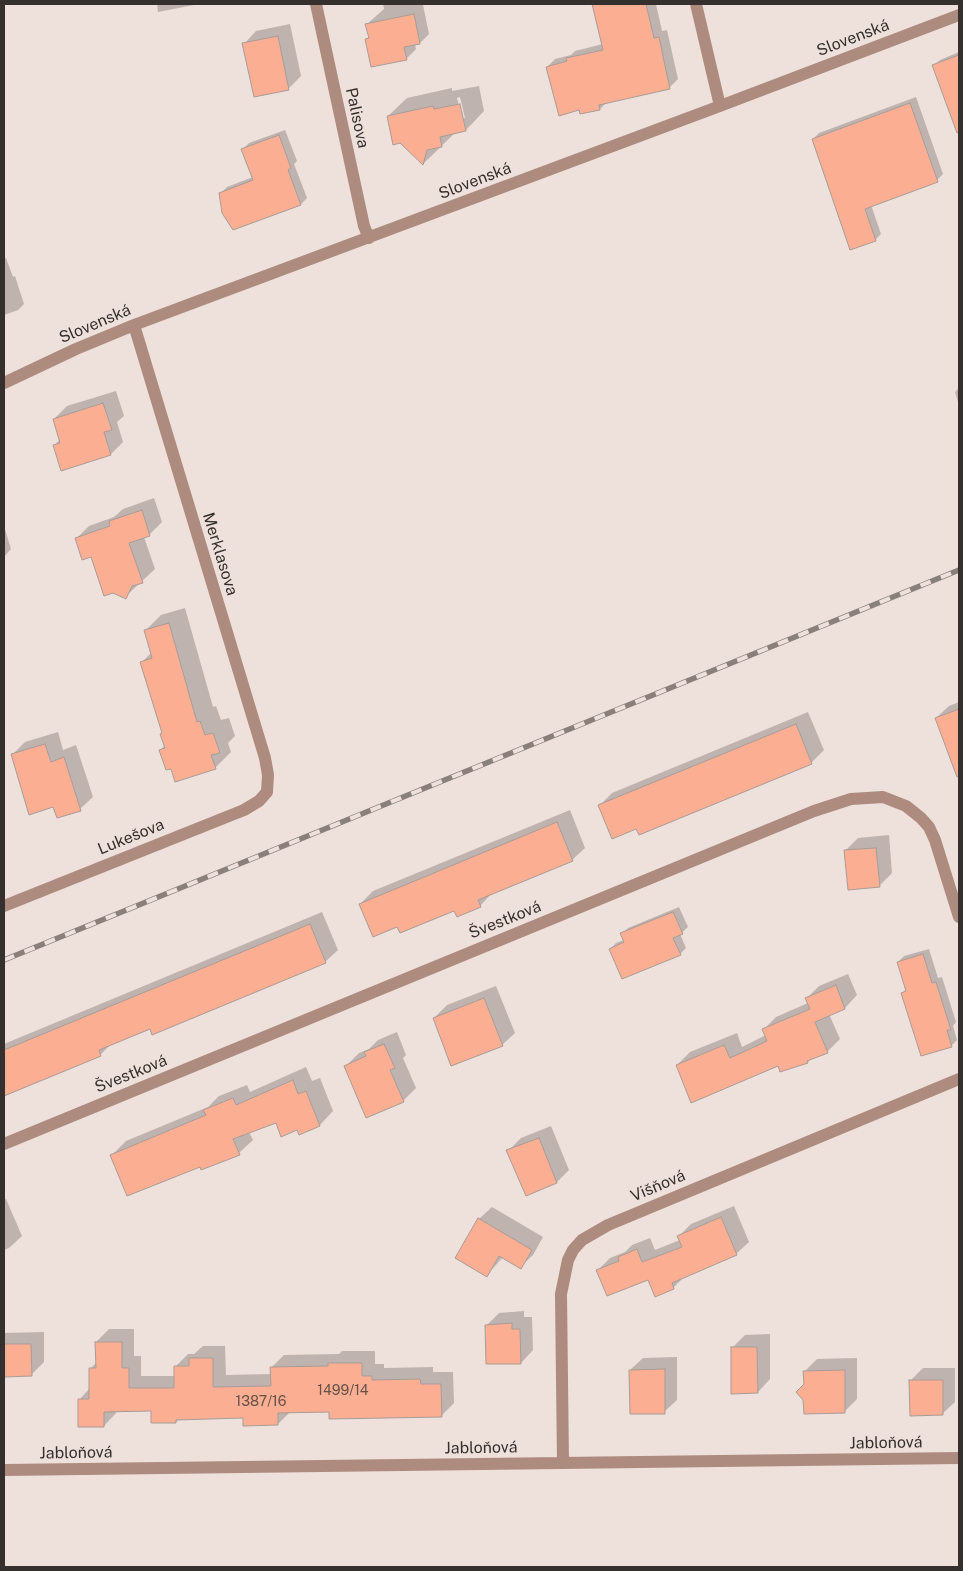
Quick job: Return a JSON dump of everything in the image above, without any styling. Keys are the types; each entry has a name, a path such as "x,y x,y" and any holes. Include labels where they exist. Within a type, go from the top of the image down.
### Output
{"street":[{"name":"Palisova","path":"316,4 364,226 369,238"},
{"path":"696,4 720,106"},
{"name":"Slovenská","path":"4,383 76,349 134,325 959,15"},
{"name":"Merklasova","path":"134,325 265,758 268,776 267,792"},
{"name":"Lukešova","path":"4,906 244,810 259,801 267,792"},
{"name":"Švestková","path":"4,1144 814,811 851,799 870,797 890,799 906,806 921,818 935,840 959,917"},
{"name":"Višňová","path":"563,1463 561,1294 568,1260 573,1250 582,1240 608,1225 959,1079"},
{"name":"Jabloňová","path":"4,1470 959,1458"}],"building":[{"path":"592,4 646,4 654,38 659,37 670,89 599,105 600,110 580,114 579,110 559,116 546,67 567,61 566,58 603,50"},
{"path":"414,14 420,44 404,47 407,60 371,67 365,39 369,38 365,24"},
{"path":"278,36 289,90 254,97 242,43"},
{"path":"959,55 959,132 957,133 932,65"},
{"path":"910,103 938,182 865,209 876,241 850,250 812,139"},
{"path":"460,104 466,131 440,137 442,147 427,150 423,165 400,143 393,145 387,116 433,106 434,109"},
{"path":"279,135 291,168 288,170 301,205 233,230 222,213 219,193 253,180 241,149"},
{"path":"103,403 112,430 104,432 111,455 61,471 53,445 60,443 53,419"},
{"path":"142,510 150,536 129,543 143,583 132,586 126,599 113,593 104,596 91,557 82,560 75,538 110,526 109,521"},
{"path":"169,623 197,722 200,721 205,735 213,733 220,753 211,755 216,769 175,782 171,769 166,770 159,750 165,748 160,734 162,733 140,662 152,658 144,630"},
{"path":"959,709 959,776 957,777 935,718"},
{"path":"796,724 812,764 639,835 636,829 612,839 598,805"},
{"path":"45,744 51,762 64,757 81,811 57,818 53,807 29,815 11,754"},
{"path":"557,822 573,861 478,900 481,907 457,917 454,911 400,933 397,927 373,937 359,904"},
{"path":"876,848 880,887 848,890 844,850"},
{"path":"673,912 683,934 673,938 681,955 622,979 609,949 624,942 620,933"},
{"path":"310,924 326,963 152,1035 150,1029 99,1050 101,1056 4,1096 4,1050"},
{"path":"923,954 932,983 936,982 951,1030 947,1030 952,1047 921,1056 901,993 906,991 897,962"},
{"path":"836,985 845,1009 815,1022 828,1053 807,1061 808,1063 780,1072 778,1066 691,1103 676,1065 724,1045 730,1058 767,1041 762,1029 810,1009 805,998"},
{"path":"484,998 503,1046 451,1066 433,1018"},
{"path":"384,1044 395,1068 390,1070 404,1102 366,1118 344,1066 366,1056 364,1052"},
{"path":"293,1080 298,1094 306,1091 320,1126 299,1135 297,1130 281,1137 276,1123 233,1139 240,1155 201,1170 200,1167 127,1196 110,1155 206,1115 203,1110 233,1098 236,1105"},
{"path":"539,1138 557,1183 526,1196 506,1150"},
{"path":"721,1217 737,1255 672,1283 674,1289 655,1297 648,1280 607,1296 596,1270 619,1261 618,1257 637,1249 642,1262 682,1247 677,1236"},
{"path":"478,1218 532,1250 521,1269 499,1256 487,1277 455,1258"},
{"path":"512,1323 512,1329 520,1329 521,1364 486,1364 485,1325"},
{"path":"95,1342 122,1342 122,1368 129,1368 129,1388 174,1388 174,1366 189,1366 189,1358 213,1358 213,1387 271,1386 270,1367 328,1366 328,1363 362,1363 362,1376 372,1376 372,1380 420,1379 421,1384 441,1384 442,1417 329,1419 329,1412 278,1413 278,1425 243,1426 243,1418 176,1420 176,1423 151,1423 151,1411 104,1412 104,1427 78,1427 78,1399 89,1399 89,1368 96,1368"},
{"path":"4,1344 31,1344 32,1376 4,1377"},
{"path":"731,1347 757,1347 758,1393 731,1394"},
{"path":"665,1369 665,1414 630,1414 629,1370"},
{"path":"845,1370 845,1413 804,1414 803,1400 796,1392 804,1384 803,1371"},
{"path":"909,1380 943,1380 943,1415 910,1416"}],"railway":[{"path":"4,960 959,570"}]}
